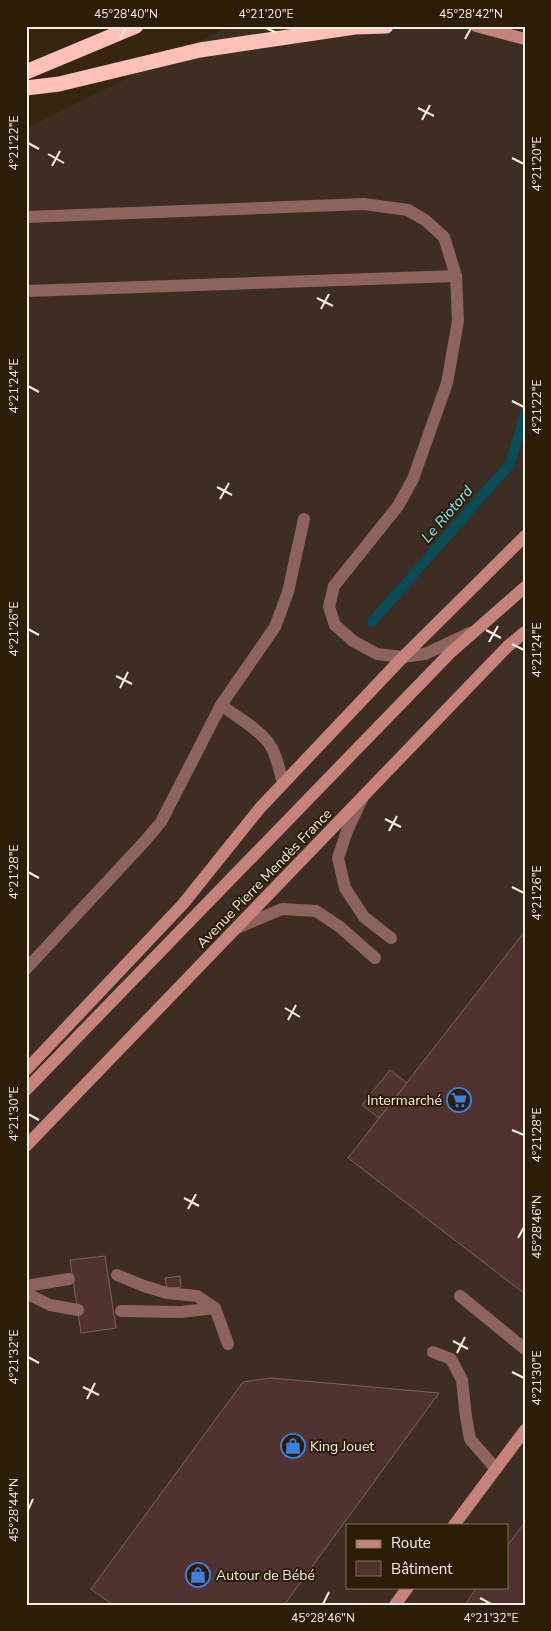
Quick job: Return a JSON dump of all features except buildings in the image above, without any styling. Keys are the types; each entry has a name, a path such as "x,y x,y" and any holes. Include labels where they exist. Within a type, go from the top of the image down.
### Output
{"highway":[{"path":"26,72 136,26"},
{"path":"26,88 59,84 200,50 355,27 386,26"}],"main road":[{"path":"476,26 525,39"},
{"path":"26,1070 183,904 260,808 402,657 525,536"},
{"name":"Avenue Pierre Mendès France","path":"26,1090 436,667 525,587"},
{"name":"Avenue Pierre Mendès France","path":"26,1146 508,646 525,632"},
{"path":"455,1524 525,1430"},
{"path":"395,1605 407,1588"}],"lane":[{"path":"26,217 364,204 408,210 425,220 444,237 456,276 458,321 447,383 413,479 398,506 334,586 329,607 334,625 353,641 377,654 402,657 425,654 474,631"},
{"path":"26,291 456,276"},
{"path":"26,969 161,822 222,705 275,627 288,592 304,519"},
{"path":"222,705 256,730 269,743 283,784"},
{"path":"364,796 347,831 338,858 345,888 364,917 391,938"},
{"path":"237,928 282,909 316,911 340,927 375,958"},
{"path":"117,1275 144,1286 167,1292 196,1296 215,1308 228,1344"},
{"path":"26,1286 69,1279"},
{"path":"26,1293 50,1305 78,1310"},
{"path":"460,1296 525,1349"},
{"path":"121,1311 180,1312 215,1308"},
{"path":"433,1352 451,1358 462,1380 470,1439 496,1469"}],"shaded area":[{"path":"230,26 525,26 525,1605 26,1605 26,129"}],"waterway":[{"name":"Le Riotord","path":"372,622 510,464 525,414"}],"place":[{"name":"Intermarché","path":"459,1100"},
{"name":"King Jouet","path":"293,1446"},
{"name":"Autour de Bébé","path":"198,1575"}]}
